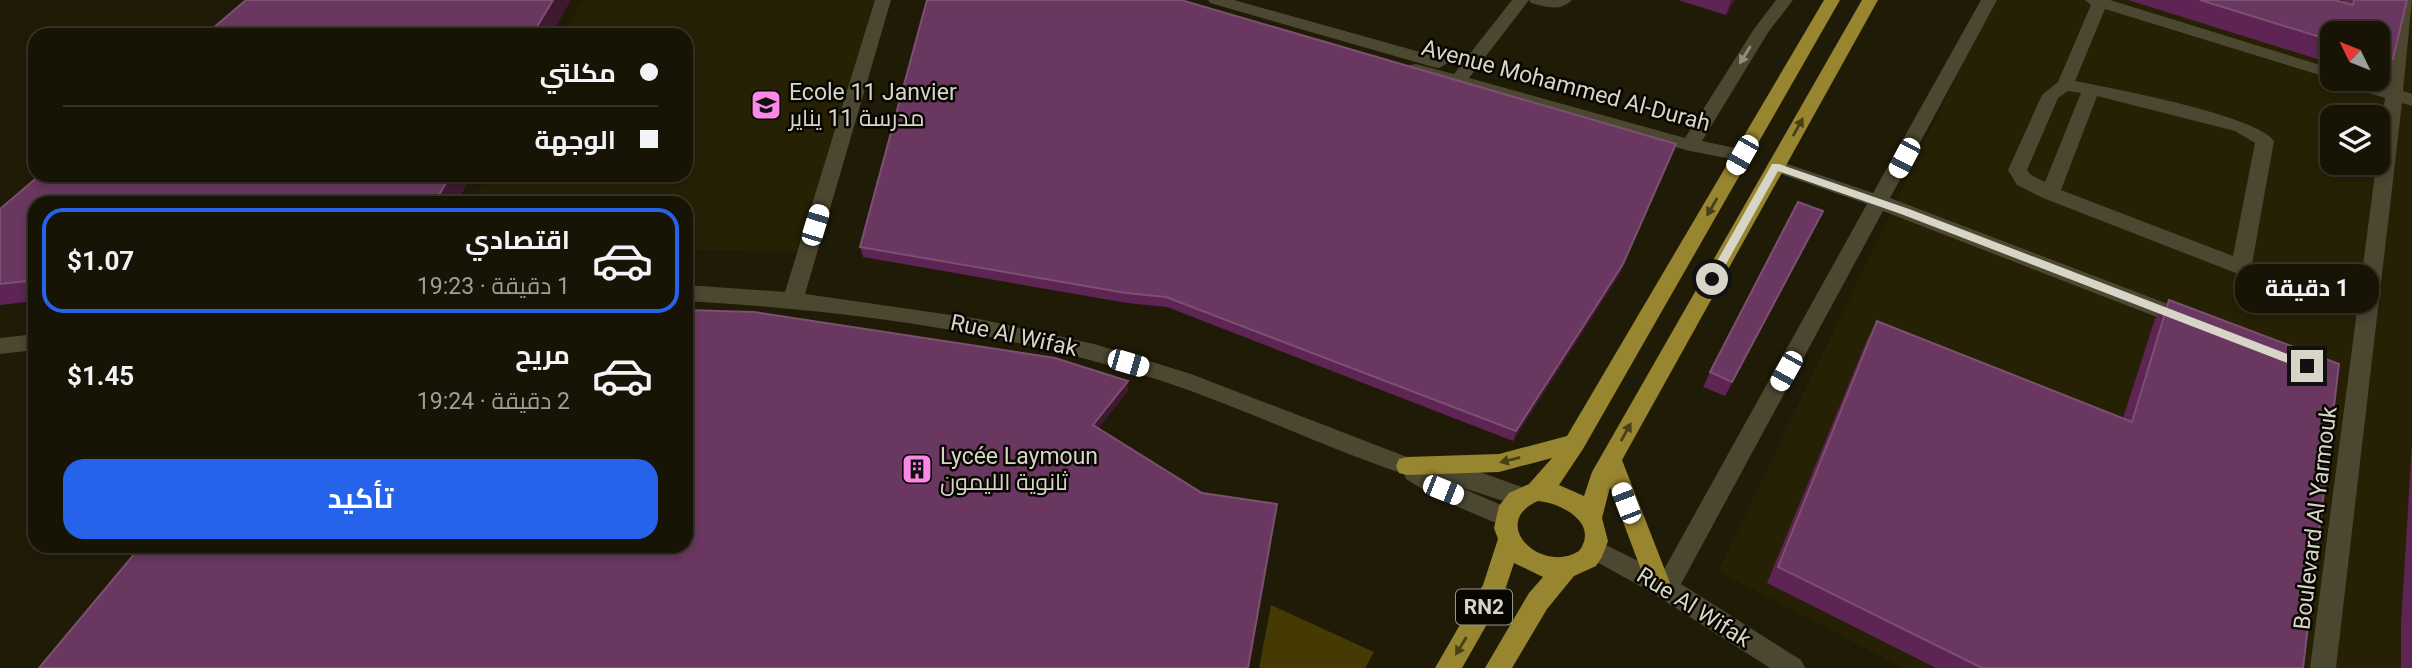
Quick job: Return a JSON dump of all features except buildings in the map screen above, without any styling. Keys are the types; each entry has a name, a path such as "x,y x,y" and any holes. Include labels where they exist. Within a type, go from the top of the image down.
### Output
{"highway":[{"name":"RN2","path":"1448,668 1494,588 1509,508 1552,477 1575,443 1832,0"},
{"path":"1591,517 1596,488 1611,460 1870,0"},
{"path":"1407,466 1499,463 1575,443"},
{"path":"1611,460 1662,586"},
{"path":"1529,494 1568,497 1581,505 1591,517 1597,539 1594,549"},
{"name":"RN2","path":"1507,529 1516,551 1533,563 1553,569 1578,565 1594,549"},
{"name":"RN2","path":"1499,668 1538,601 1566,568"}],"street":[{"path":"793,300 883,0"},
{"name":"Avenue Mohammed Al-Durah","path":"1216,0 1461,75"},
{"path":"1461,75 1521,0"},
{"path":"1537,0 1553,4 1564,0"},
{"path":"1693,140 1762,29 1785,0"},
{"path":"1662,586 1880,202 1989,0"},
{"path":"2307,293 2050,193 2024,180 2017,170 2051,95 2065,85 2097,1 2320,71"},
{"name":"Boulevard Al Yarmouk","path":"2323,668 2351,383 2403,97 2399,2"},
{"name":"Avenue Mohammed Al-Durah","path":"1199,7 1461,75 1742,155"},
{"path":"2065,85 2241,127 2265,141 2241,268"},
{"path":"2050,193 2091,90"},
{"path":"2383,91 2403,97"},
{"path":"1776,166 1880,202 2203,326"},
{"name":"Rue Al Wifak","path":"693,293 793,300 882,310 972,324 1061,344 1150,369 1239,400 1407,466 1529,494"},
{"path":"0,346 28,343"},
{"name":"Rue Al Wifak","path":"1407,466 1507,529"},
{"name":"Rue Al Wifak","path":"1594,549 1662,586 1792,668"}],"shaded area":[{"name":"Ecole 11 Janvier مدرسة 11 يناير","path":"582,0 877,0 804,252 693,250 693,196 476,196 483,182 693,182 693,28 567,28"},
{"path":"1993,0 2412,0 2412,668 1903,668 1718,571"},
{"path":"1271,605 1374,652 1365,668 1259,668"}],"place":[{"name":"Ecole 11 Janvier مدرسة 11 يناير","path":"766,105"},
{"name":"Lycée Laymoun ثانوية الليمون","path":"917,469"}],"route":[{"path":"1712,279 1776,166 1905,212 2307,366"}]}
